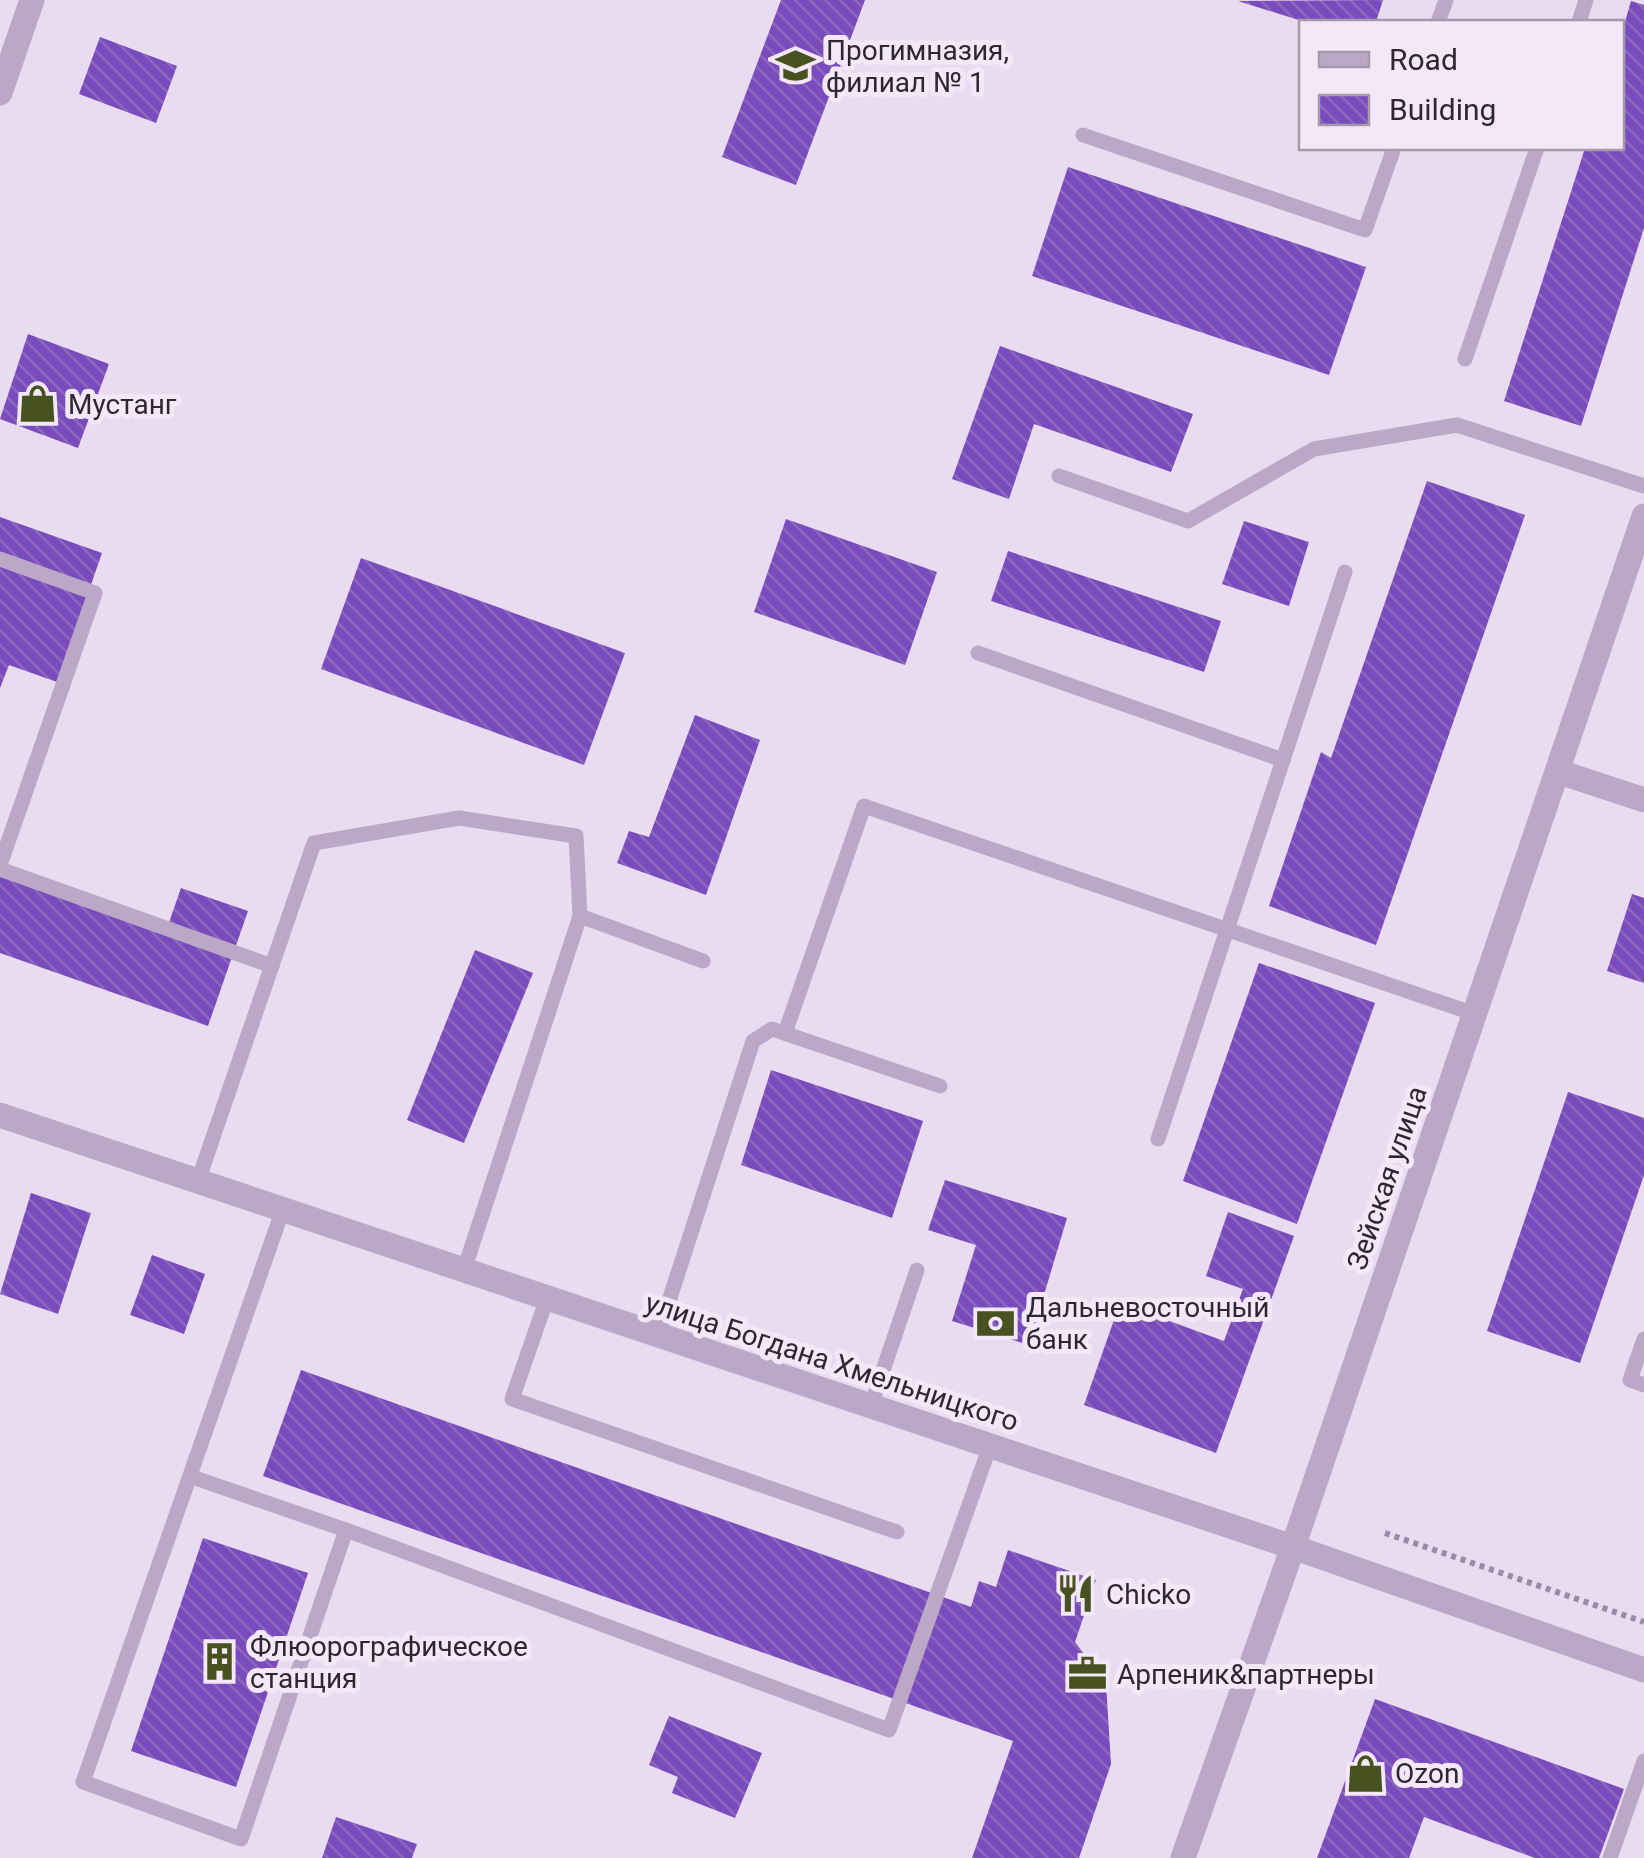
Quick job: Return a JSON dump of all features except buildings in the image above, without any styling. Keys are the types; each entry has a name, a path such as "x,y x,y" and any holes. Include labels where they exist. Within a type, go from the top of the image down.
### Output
{"street":[{"path":"0,92 32,0"},
{"name":"Зейская улица","path":"1182,1858 1293,1548 1644,516"},
{"path":"1559,772 1644,800"},
{"name":"улица Богдана Хмельницкого","path":"0,1115 1293,1548 1644,1670"}],"lane":[{"path":"1082,135 1365,230 1393,150"},
{"path":"1465,359 1535,150"},
{"path":"1059,476 1188,521 1314,448 1457,425 1644,486"},
{"path":"0,559 95,593 0,867 272,966"},
{"path":"1158,1140 1345,572"},
{"path":"978,653 1283,760"},
{"path":"785,1033 864,806 1475,1014"},
{"path":"198,1181 314,844 458,818 576,836 580,916 464,1270"},
{"path":"580,916 703,961"},
{"path":"658,1335 753,1041 772,1029 940,1086"},
{"path":"283,1209 83,1782 241,1839 346,1530"},
{"path":"871,1406 917,1270"},
{"path":"547,1298 512,1398 897,1532"},
{"path":"1644,1338 1630,1380 1644,1385"},
{"path":"192,1477 889,1730 990,1446"},
{"path":"1610,1858 1644,1761"}],"path":[{"path":"1385,1534 1644,1622"}],"place":[{"name":"Прогимназия, филиал № 1","path":"796,66"},
{"name":"Мустанг","path":"38,404"},
{"name":"Дальневосточный банк","path":"996,1323"},
{"name":"Chicko","path":"1076,1594"},
{"name":"Флюорографическое станция","path":"220,1662"},
{"name":"Арпеник&партнеры","path":"1087,1674"},
{"name":"Ozon","path":"1365,1773"}]}
